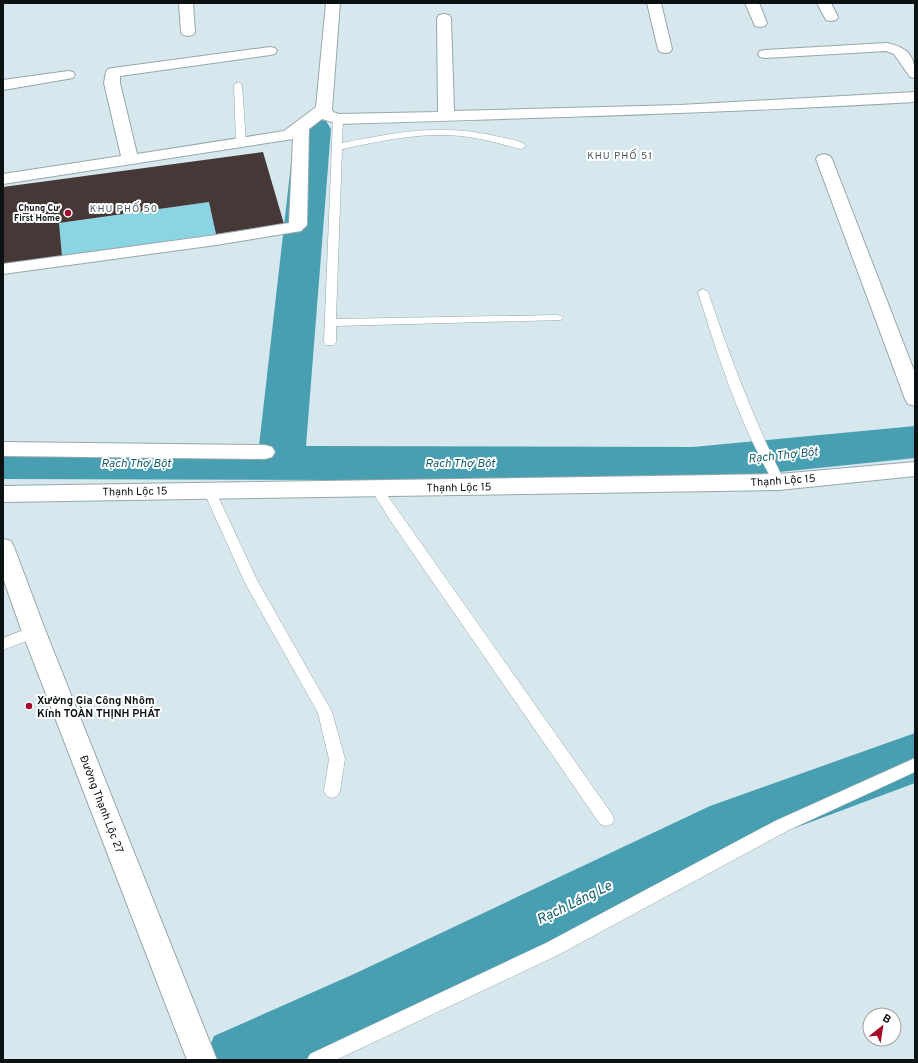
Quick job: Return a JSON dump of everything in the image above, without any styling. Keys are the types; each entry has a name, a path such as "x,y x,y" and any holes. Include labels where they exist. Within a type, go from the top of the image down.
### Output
{"street":[{"path":"186,3 188,32"},
{"path":"333,3 324,110 326,115 338,119 572,114 803,104 915,97"},
{"path":"654,3 665,49"},
{"path":"752,3 760,23"},
{"path":"824,3 830,17"},
{"path":"444,18 446,116"},
{"path":"765,54 887,47 899,51 915,74"},
{"path":"130,160 112,83 113,72 270,51"},
{"path":"3,85 68,75"},
{"path":"3,179 289,135 301,128 324,110"},
{"path":"3,269 296,228 298,225 301,128"},
{"path":"824,159 915,399"},
{"path":"3,450 265,452"},
{"name":"Thạnh Lộc 15","path":"3,494 376,488 915,469"},
{"name":"Đường Thạnh Lộc 27","path":"3,547 34,632 198,1058"}],"lane":[{"path":"238,85 242,143"},
{"path":"330,342 338,119"},
{"path":"337,147 410,134 439,132 500,139 521,146"},
{"path":"703,292 716,335 757,436 776,475"},
{"path":"331,323 557,318"},
{"path":"376,488 606,819"},
{"path":"209,490 252,583 325,712 337,760 332,790"},
{"path":"3,644 34,632"},
{"path":"316,1060 552,949 781,826 915,764"}],"shaded area":[{"path":"209,202 216,234 62,256 59,223"}],"building":[{"name":"Chung Cư First Home","path":"263,152 284,224 216,234 209,202 59,223 62,256 3,264 3,187"}],"waterway":[{"path":"281,463 313,129"},
{"name":"Rạch Thợ Bột","path":"281,463 693,464 915,442"},
{"name":"Rạch Thợ Bột","path":"3,462 281,463"},
{"name":"Rạch Láng Le","path":"238,1060 377,997 731,825 915,758"}],"place":[{"name":"Chung Cư First Home","path":"68,213"},
{"name":"Xưởng Gia Công Nhôm Kính TOÀN THỊNH PHÁT","path":"29,706"}],"district":[{"name":"KHU PHỐ 51","path":"620,155"},
{"name":"KHU PHỐ 50","path":"124,208"}]}
